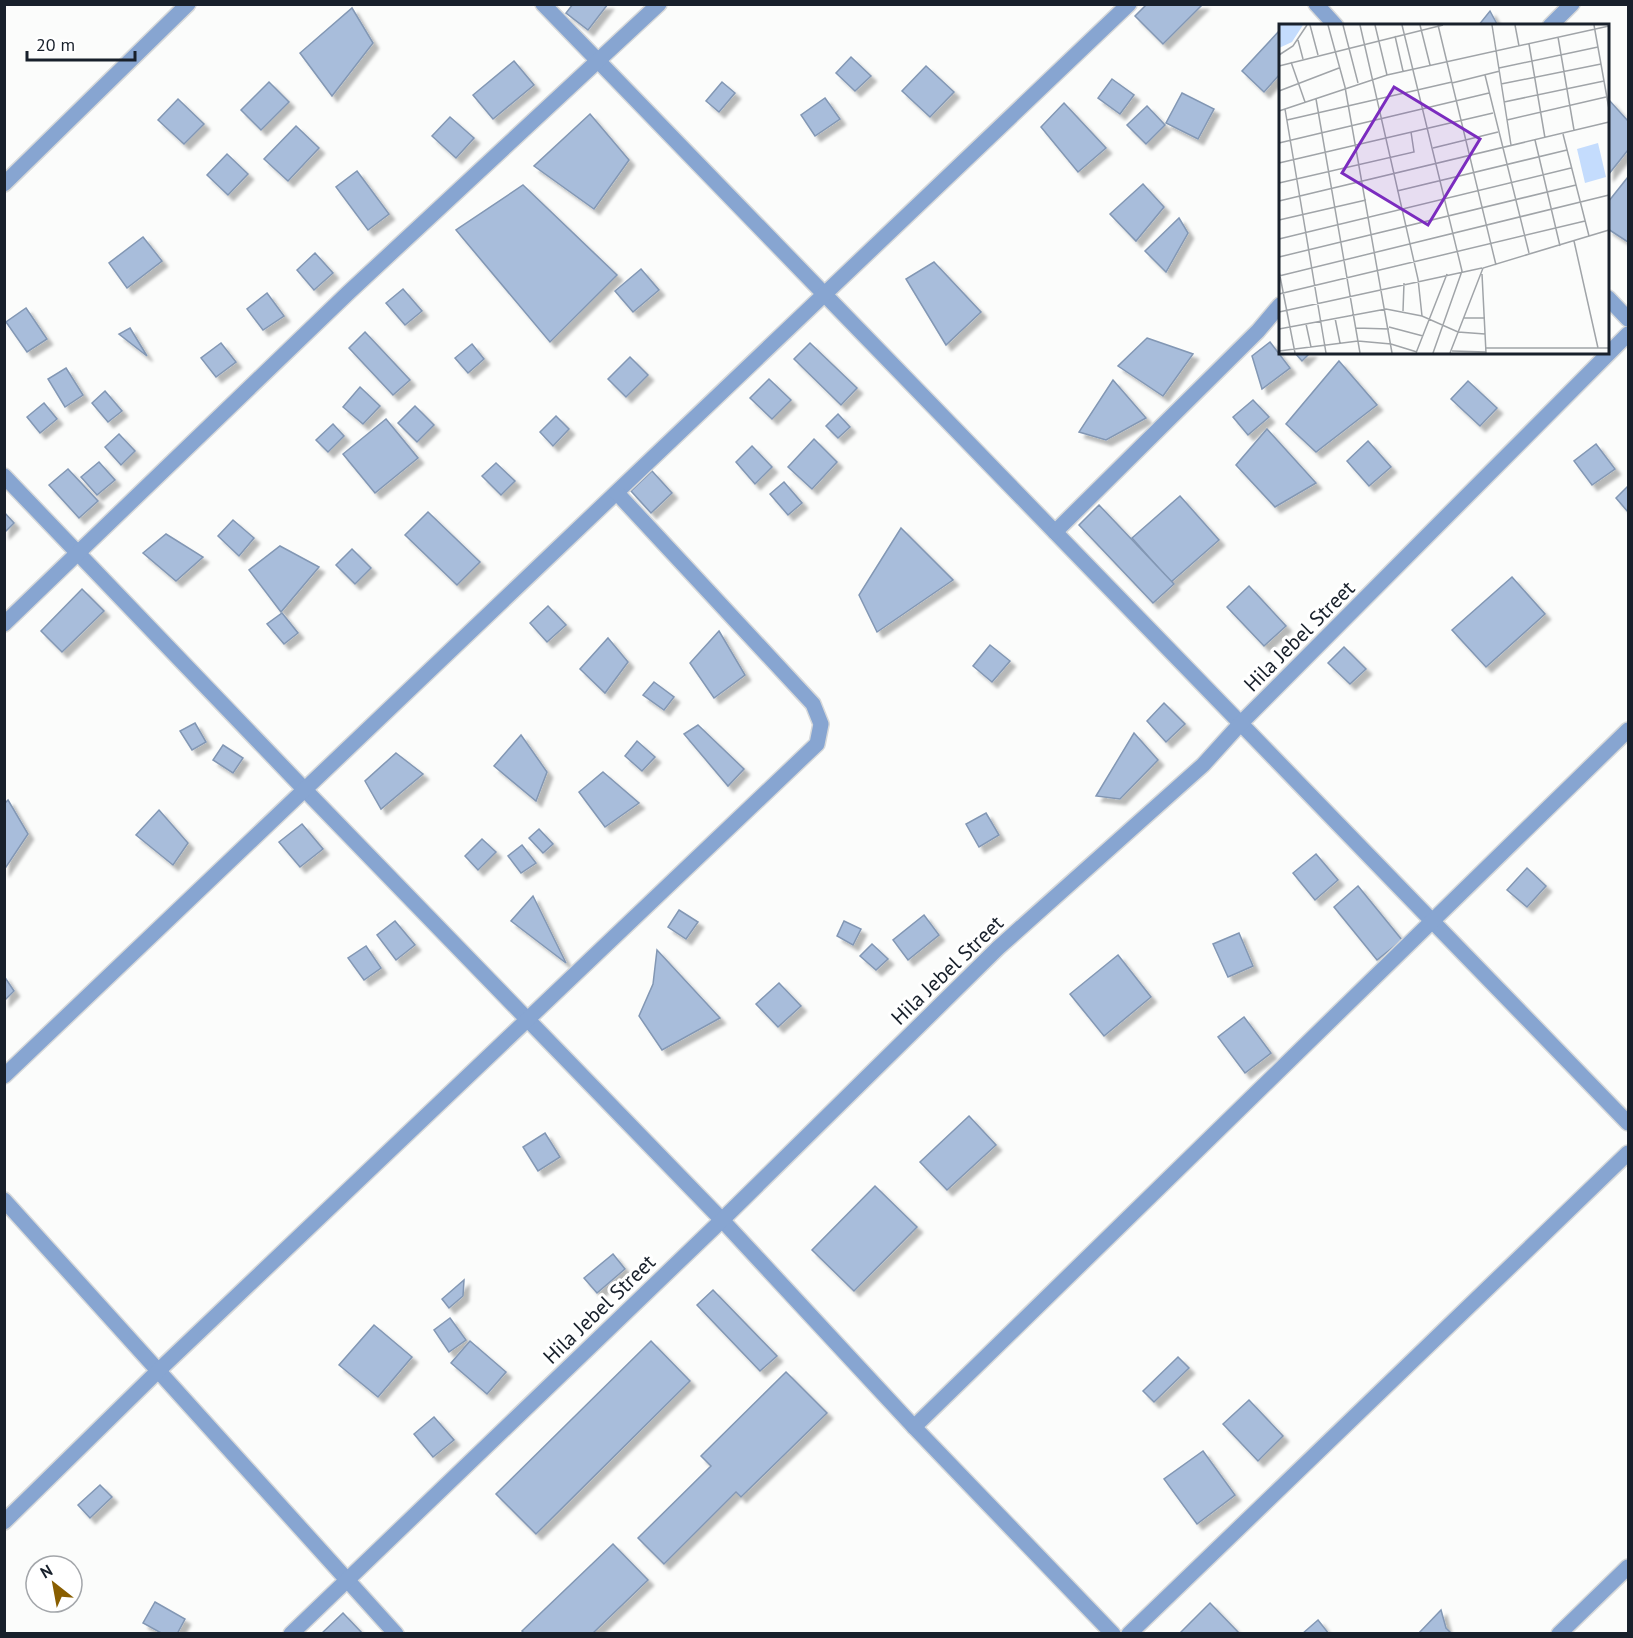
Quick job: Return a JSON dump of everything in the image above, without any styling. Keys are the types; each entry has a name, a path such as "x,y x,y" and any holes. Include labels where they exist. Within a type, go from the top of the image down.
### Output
{"street":[{"path":"4,184 188,4"},
{"path":"543,4 1629,1123"},
{"path":"4,624 348,293 659,4"},
{"path":"4,1076 1129,4"},
{"path":"1316,4 1334,24"},
{"path":"1552,24 1572,4"},
{"path":"1609,299 1629,320"},
{"path":"1055,532 1258,331 1279,306"},
{"name":"Hila Jebel Street","path":"291,1634 722,1220 998,948 1203,765 1241,723 1629,334"},
{"path":"4,476 722,1220 914,1427 1113,1634"},
{"path":"4,1522 526,1018 817,744 821,724 813,704 617,493"},
{"path":"914,1427 1629,730"},
{"path":"1129,1634 1629,1153"},
{"path":"4,1200 396,1634"},
{"path":"1559,1634 1629,1567"}],"building":[{"path":"573,4 608,4 588,30 566,13"},
{"path":"1147,4 1203,4 1163,44 1135,16"},
{"path":"352,8 373,43 332,96 300,53"},
{"path":"1490,11 1497,24 1480,24"},
{"path":"1279,31 1279,75 1264,92 1242,71"},
{"path":"851,57 871,76 855,91 836,73"},
{"path":"514,61 534,85 493,119 473,95"},
{"path":"926,66 954,92 930,117 902,91"},
{"path":"1112,79 1134,95 1120,114 1098,98"},
{"path":"269,82 289,102 261,130 241,110"},
{"path":"722,82 735,93 719,112 706,101"},
{"path":"1182,93 1214,109 1198,139 1166,123"},
{"path":"825,98 840,119 815,136 801,115"},
{"path":"178,99 204,124 184,144 158,120"},
{"path":"1609,100 1628,121 1628,150 1609,174"},
{"path":"1064,103 1106,148 1078,172 1041,127"},
{"path":"1147,106 1165,125 1146,144 1127,125"},
{"path":"590,114 629,160 594,209 534,166"},
{"path":"450,117 474,138 456,158 432,136"},
{"path":"296,126 319,148 288,181 264,159"},
{"path":"227,154 248,174 228,195 207,175"},
{"path":"357,171 389,214 368,230 336,187"},
{"path":"1628,177 1628,242 1609,230 1609,201"},
{"path":"1143,184 1164,207 1136,241 1110,214"},
{"path":"523,185 617,275 550,342 456,230"},
{"path":"1179,218 1188,233 1166,272 1145,251"},
{"path":"143,237 162,261 127,288 109,263"},
{"path":"315,253 333,273 314,290 297,270"},
{"path":"934,262 981,312 946,345 906,279"},
{"path":"641,269 659,290 633,312 615,291"},
{"path":"403,289 422,311 405,325 386,303"},
{"path":"267,293 284,316 263,330 247,309"},
{"path":"26,308 47,339 27,352 6,322"},
{"path":"130,328 147,356 119,334"},
{"path":"365,332 410,380 393,395 349,348"},
{"path":"1147,338 1193,354 1163,396 1118,366"},
{"path":"1270,342 1290,368 1262,389 1252,356"},
{"path":"221,343 236,362 216,377 201,358"},
{"path":"810,343 857,388 841,405 794,359"},
{"path":"472,344 484,359 468,373 455,358"},
{"path":"1296,354 1309,354 1302,361"},
{"path":"630,357 648,375 626,397 608,379"},
{"path":"1339,361 1377,405 1316,452 1286,424"},
{"path":"66,368 83,395 65,407 48,379"},
{"path":"769,379 791,400 772,419 750,398"},
{"path":"1113,380 1146,418 1106,440 1079,432"},
{"path":"1468,381 1497,408 1480,426 1451,399"},
{"path":"360,387 380,406 363,424 343,407"},
{"path":"105,391 122,411 108,422 92,403"},
{"path":"1253,400 1269,417 1248,435 1233,417"},
{"path":"44,403 57,419 40,433 27,417"},
{"path":"415,406 434,425 417,442 398,423"},
{"path":"838,414 850,427 838,438 826,426"},
{"path":"556,416 569,429 553,446 540,432"},
{"path":"386,419 418,458 375,493 343,454"},
{"path":"333,424 344,436 328,452 316,440"},
{"path":"1267,429 1316,483 1275,507 1236,465"},
{"path":"119,434 135,451 121,465 105,447"},
{"path":"814,439 837,462 812,489 788,467"},
{"path":"1368,441 1391,467 1369,486 1347,461"},
{"path":"1596,444 1615,469 1592,485 1574,461"},
{"path":"752,446 772,467 755,484 736,462"},
{"path":"99,462 115,480 97,495 81,477"},
{"path":"496,463 515,481 501,495 482,476"},
{"path":"68,469 98,501 79,518 49,485"},
{"path":"652,471 672,493 651,513 631,491"},
{"path":"784,482 802,503 788,515 770,494"},
{"path":"1628,486 1628,512 1616,498"},
{"path":"1180,496 1219,540 1171,582 1132,538"},
{"path":"1099,505 1174,584 1153,603 1079,525"},
{"path":"4,512 14,523 4,533"},
{"path":"428,512 480,562 457,585 405,535"},
{"path":"233,520 254,538 239,556 218,536"},
{"path":"901,528 953,580 877,632 859,595"},
{"path":"166,534 203,557 176,581 143,553"},
{"path":"280,546 319,567 281,612 249,570"},
{"path":"352,549 371,568 355,584 336,565"},
{"path":"1512,577 1545,614 1486,667 1452,630"},
{"path":"1249,586 1286,626 1264,646 1227,607"},
{"path":"82,589 104,611 62,652 41,631"},
{"path":"548,606 566,625 547,642 530,623"},
{"path":"282,613 298,633 284,644 267,624"},
{"path":"719,631 745,675 714,698 690,663"},
{"path":"608,638 628,662 605,693 580,669"},
{"path":"990,645 1010,661 992,682 973,666"},
{"path":"1344,647 1366,669 1350,684 1328,663"},
{"path":"654,682 674,697 664,710 643,695"},
{"path":"1164,703 1185,724 1166,742 1147,721"},
{"path":"195,723 206,742 192,750 180,731"},
{"path":"698,725 744,769 728,786 684,734"},
{"path":"1134,733 1158,760 1120,799 1096,796"},
{"path":"521,735 547,772 536,801 494,766"},
{"path":"637,741 655,757 642,771 625,756"},
{"path":"223,745 243,758 233,773 213,760"},
{"path":"396,753 423,774 381,809 365,781"},
{"path":"603,772 639,803 605,827 579,792"},
{"path":"8,800 28,834 4,870 4,804"},
{"path":"159,810 188,843 173,865 136,835"},
{"path":"986,813 999,835 979,847 966,824"},
{"path":"302,824 323,849 300,867 279,842"},
{"path":"539,829 553,844 543,853 529,838"},
{"path":"482,839 496,852 478,870 465,856"},
{"path":"522,845 536,863 521,873 508,856"},
{"path":"1316,854 1338,880 1315,900 1293,873"},
{"path":"1527,868 1546,886 1527,907 1507,890"},
{"path":"1358,886 1402,940 1377,960 1334,907"},
{"path":"533,896 566,963 511,921"},
{"path":"679,910 698,922 686,939 668,927"},
{"path":"924,915 939,935 908,960 893,940"},
{"path":"395,921 415,945 396,960 377,935"},
{"path":"844,921 861,929 853,945 837,936"},
{"path":"1239,933 1253,966 1228,977 1213,944"},
{"path":"872,944 888,959 876,970 860,956"},
{"path":"366,946 381,968 364,980 348,958"},
{"path":"657,950 720,1018 662,1050 639,1016 653,984"},
{"path":"1118,955 1151,997 1104,1036 1070,994"},
{"path":"4,976 14,991 4,1001"},
{"path":"779,983 801,1006 778,1027 756,1004"},
{"path":"1244,1017 1271,1053 1245,1073 1218,1037"},
{"path":"969,1116 996,1145 947,1190 920,1162"},
{"path":"545,1133 560,1157 538,1171 523,1147"},
{"path":"875,1186 917,1227 854,1291 812,1250"},
{"path":"613,1254 625,1269 597,1293 584,1278"},
{"path":"464,1280 463,1296 449,1308 442,1299"},
{"path":"713,1290 777,1356 760,1371 697,1305"},
{"path":"450,1318 466,1340 449,1352 434,1330"},
{"path":"374,1325 412,1357 378,1397 339,1365"},
{"path":"470,1341 506,1372 487,1394 451,1363"},
{"path":"651,1341 690,1381 536,1534 496,1494"},
{"path":"1178,1357 1189,1368 1154,1402 1143,1391"},
{"path":"786,1372 827,1413 741,1497 736,1492 664,1564 638,1538 711,1466 701,1456"},
{"path":"1249,1400 1283,1436 1258,1461 1223,1424"},
{"path":"434,1417 454,1440 433,1457 414,1434"},
{"path":"1203,1451 1235,1495 1197,1524 1164,1479"},
{"path":"100,1485 112,1497 90,1518 78,1505"},
{"path":"613,1544 648,1580 592,1634 525,1634 522,1631"},
{"path":"155,1602 185,1619 177,1634 163,1634 143,1623"},
{"path":"1210,1603 1240,1634 1179,1634"},
{"path":"1441,1610 1446,1628 1452,1634 1418,1634"},
{"path":"343,1613 363,1634 321,1634"},
{"path":"1318,1620 1329,1634 1302,1634"}]}
